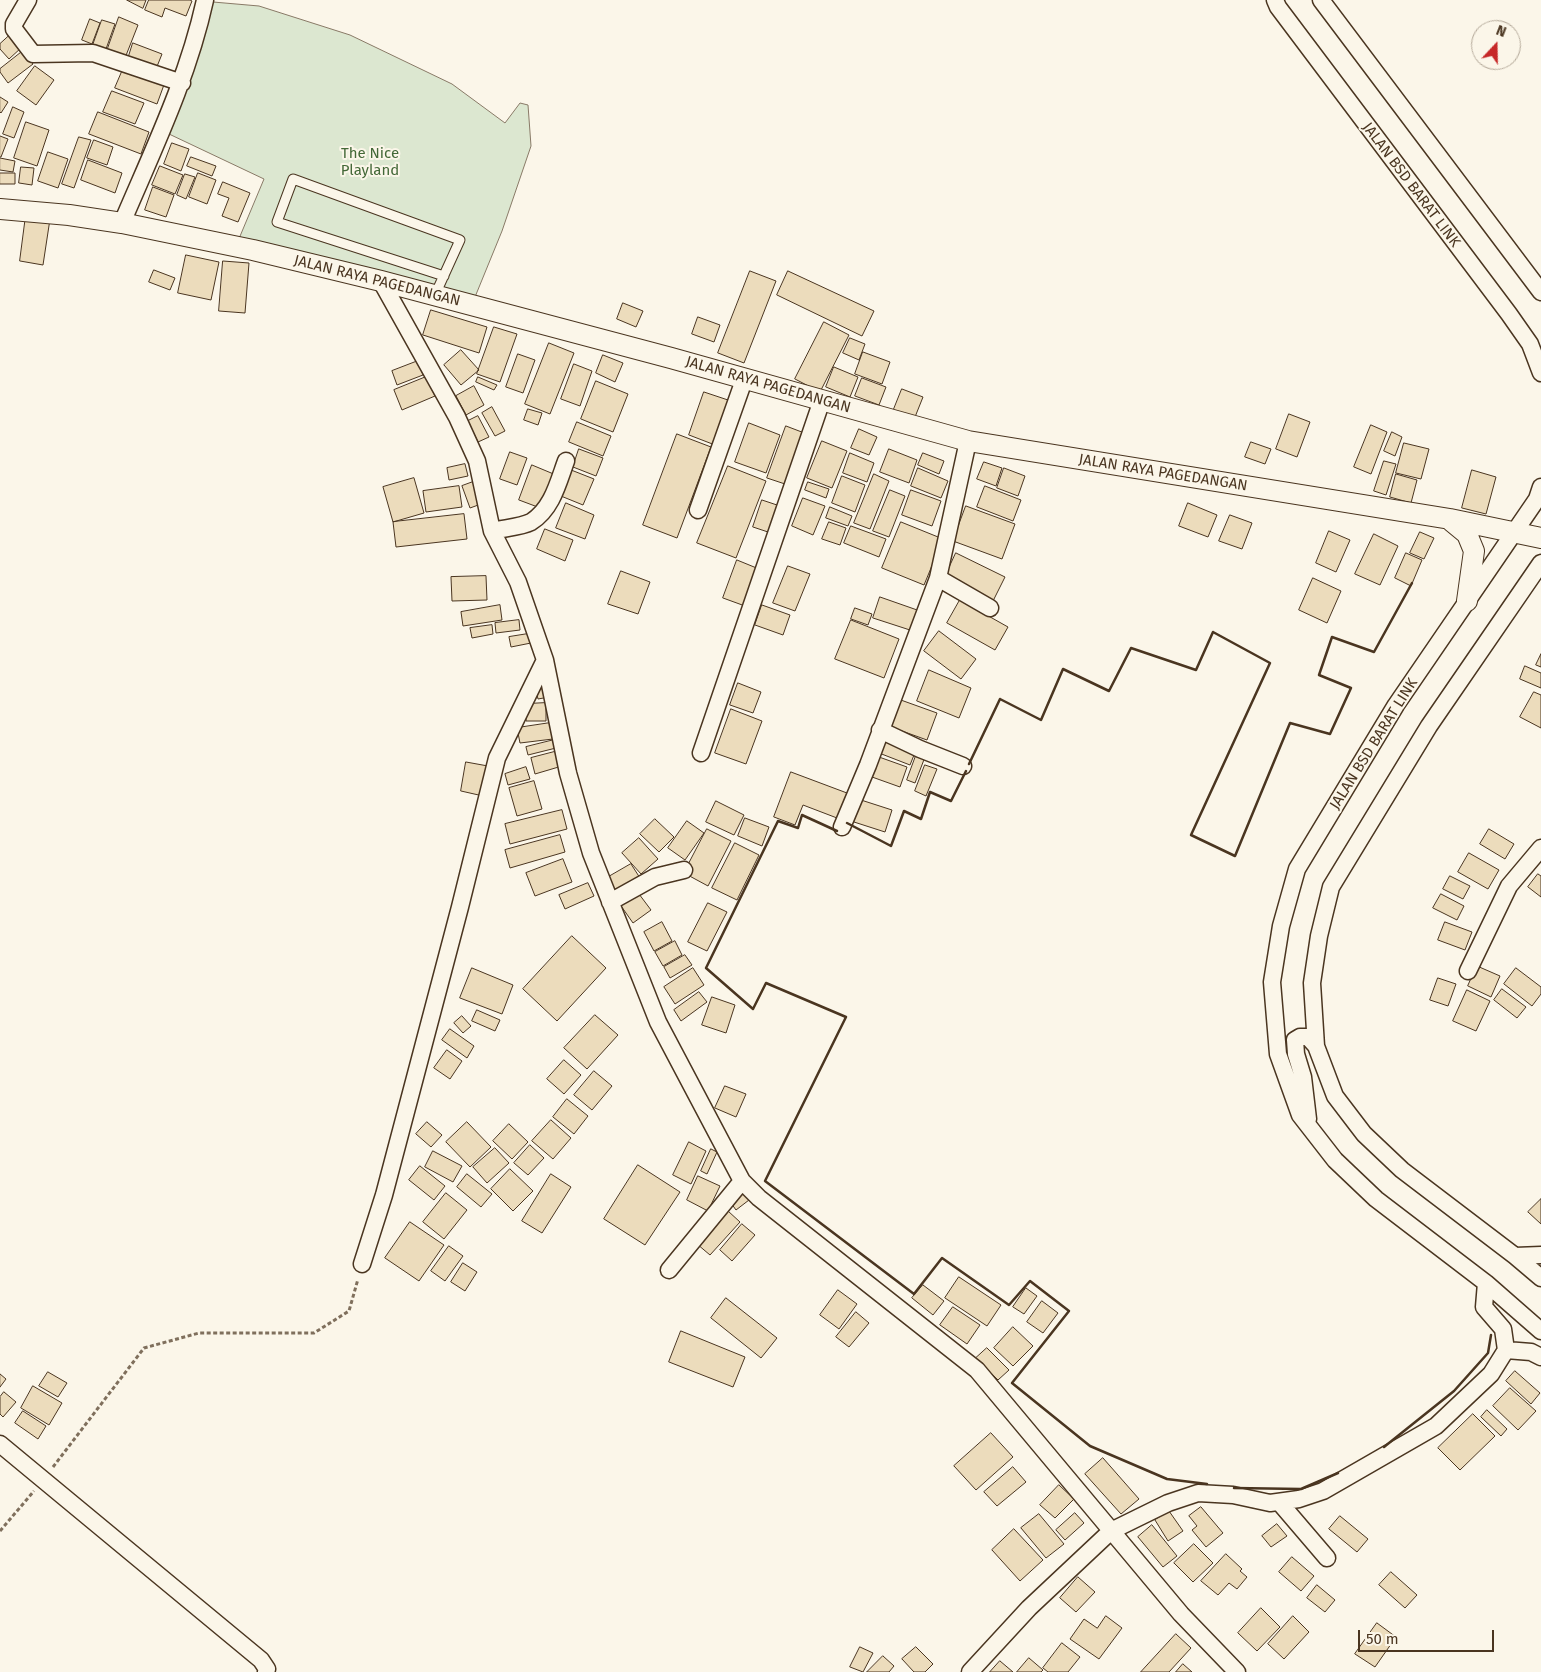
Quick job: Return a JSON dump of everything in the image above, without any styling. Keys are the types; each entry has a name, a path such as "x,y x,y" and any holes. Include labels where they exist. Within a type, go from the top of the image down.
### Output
{"street":[{"path":"28,0 14,24 14,29 33,54 93,53 182,83"},
{"path":"122,224 182,83 198,32 205,0"},
{"name":"JALAN BSD BARAT LINK","path":"1275,0 1278,7 1509,314 1530,344 1541,373"},
{"path":"1321,0 1541,292"},
{"name":"JALAN RAYA PAGEDANGAN","path":"0,209 69,215 253,250 435,295 968,441 1450,519 1541,538"},
{"path":"381,281 457,417 477,461 492,531 518,582 545,660 568,773 591,853 658,1022 742,1181 759,1198 968,1360 1181,1614 1237,1672"},
{"path":"698,510 744,380"},
{"path":"701,753 822,400"},
{"path":"842,827 868,765 938,578 968,441"},
{"path":"492,531 530,522 542,513 550,504 566,461"},
{"name":"JALAN BSD BARAT LINK","path":"1541,486 1537,499 1396,705 1297,869 1281,926 1272,982 1278,1054 1300,1115 1335,1160 1376,1199 1486,1283 1541,1331"},
{"path":"1450,519 1467,534 1474,551 1467,601"},
{"path":"1541,563 1430,726 1331,888 1319,936 1312,983 1316,1046 1334,1096 1364,1134 1402,1170 1516,1256 1541,1278"},
{"path":"938,578 990,608"},
{"path":"362,1264 384,1195 497,758 545,660"},
{"path":"880,730 920,749 963,766"},
{"path":"1468,971 1509,886 1541,848"},
{"path":"610,902 655,877 684,870"},
{"path":"1309,1126 1303,1077 1296,1054 1295,1040 1300,1037 1308,1037 1316,1046"},
{"path":"669,1270 742,1181"},
{"path":"1516,1256 1541,1255"},
{"path":"970,1672 1029,1608 1111,1531 1168,1503 1198,1493 1206,1492 1270,1503 1299,1499 1323,1490 1436,1426 1491,1374 1506,1350 1503,1329 1484,1307 1486,1283"},
{"path":"1506,1350 1531,1352 1541,1357"},
{"path":"0,1444 261,1660 267,1668 266,1672"},
{"path":"1280,1503 1327,1558"}],"lane":[{"path":"435,295 444,276 460,240 294,179 277,222 444,276"}],"path":[{"path":"0,1531 43,1479 144,1348 199,1333 314,1333 349,1311 362,1264"}],"green space":[{"name":"The Nice Playland","path":"213,2 259,6 350,35 452,84 505,123 520,103 528,105 531,146 502,231 475,297 238,241 264,179 169,134 197,59"}],"building":[{"path":"127,0 146,0 143,8"},
{"path":"149,0 192,1 186,16 165,8 162,17 145,10"},
{"path":"119,17 138,25 125,58 107,51"},
{"path":"90,19 100,23 92,44 82,40"},
{"path":"102,20 115,24 106,49 93,45"},
{"path":"10,35 22,47 9,59 0,49 0,44"},
{"path":"133,43 162,54 156,69 128,59"},
{"path":"23,51 33,64 8,83 0,69"},
{"path":"35,66 54,80 36,105 17,91"},
{"path":"124,67 165,82 157,104 115,88"},
{"path":"112,91 144,103 135,124 103,112"},
{"path":"0,97 8,102 1,113 0,112"},
{"path":"13,107 24,112 14,138 3,134"},
{"path":"98,112 149,132 141,154 89,134"},
{"path":"26,122 49,130 37,166 14,158"},
{"path":"0,136 8,139 1,157 0,157"},
{"path":"79,137 91,140 74,188 62,184"},
{"path":"94,140 113,147 107,165 87,158"},
{"path":"172,143 189,149 181,171 164,164"},
{"path":"48,152 68,159 58,188 38,181"},
{"path":"191,157 216,166 212,176 187,166"},
{"path":"0,158 15,161 13,172 0,170"},
{"path":"88,160 122,173 115,193 81,180"},
{"path":"160,166 183,175 175,194 152,185"},
{"path":"21,167 34,168 32,185 19,183"},
{"path":"0,173 15,173 15,184 0,184"},
{"path":"198,173 216,180 207,204 189,197"},
{"path":"185,174 195,177 186,199 177,195"},
{"path":"223,182 250,193 238,222 222,216 229,198 218,194"},
{"path":"153,187 174,195 166,217 145,210"},
{"path":"26,215 50,219 43,265 20,261"},
{"path":"186,255 219,262 211,300 178,293"},
{"path":"223,261 249,263 245,313 219,311"},
{"path":"154,270 175,278 170,290 149,282"},
{"path":"750,271 776,281 744,363 718,353"},
{"path":"788,271 874,311 862,336 777,295"},
{"path":"623,303 643,311 636,327 617,319"},
{"path":"431,310 487,327 479,353 423,335"},
{"path":"698,317 720,325 714,342 692,334"},
{"path":"824,322 849,335 820,392 795,379"},
{"path":"494,327 517,334 500,382 477,374"},
{"path":"850,338 865,344 859,360 843,353"},
{"path":"549,343 574,353 550,414 525,404"},
{"path":"461,350 479,370 461,385 444,365"},
{"path":"863,352 890,362 882,384 855,374"},
{"path":"518,354 535,360 523,393 506,387"},
{"path":"603,355 623,363 615,382 596,373"},
{"path":"418,361 423,375 397,385 392,371"},
{"path":"574,364 592,371 580,406 561,399"},
{"path":"834,367 858,377 850,397 826,387"},
{"path":"426,377 435,396 402,410 394,390"},
{"path":"478,377 497,385 494,390 476,382"},
{"path":"862,378 886,387 879,405 855,396"},
{"path":"596,381 628,394 613,432 581,419"},
{"path":"474,386 484,405 466,415 456,396"},
{"path":"902,389 923,397 913,422 892,414"},
{"path":"704,392 731,401 715,445 689,435"},
{"path":"492,407 505,431 495,436 482,413"},
{"path":"528,409 542,413 538,425 524,420"},
{"path":"1289,414 1310,422 1297,457 1276,449"},
{"path":"478,416 489,437 478,442 468,421"},
{"path":"577,422 611,436 603,456 569,442"},
{"path":"749,423 780,435 766,473 735,462"},
{"path":"1371,425 1387,432 1371,474 1354,467"},
{"path":"786,426 807,434 788,485 767,478"},
{"path":"859,429 877,437 869,455 851,448"},
{"path":"1392,432 1402,437 1395,456 1384,451"},
{"path":"677,434 711,447 677,538 643,525"},
{"path":"822,441 847,451 832,488 807,478"},
{"path":"1251,442 1271,449 1265,464 1245,457"},
{"path":"1404,443 1429,449 1421,479 1396,473"},
{"path":"579,449 603,458 596,476 573,467"},
{"path":"889,449 917,460 909,483 880,472"},
{"path":"510,452 527,458 517,485 500,479"},
{"path":"850,453 874,463 867,482 843,473"},
{"path":"923,453 944,461 939,474 918,465"},
{"path":"1384,461 1396,464 1386,495 1374,491"},
{"path":"984,462 1002,468 996,486 977,479"},
{"path":"465,464 468,476 449,480 447,468"},
{"path":"532,465 556,475 543,509 519,500"},
{"path":"728,466 766,481 736,558 697,543"},
{"path":"566,468 594,479 583,505 556,494"},
{"path":"918,468 948,481 941,498 911,486"},
{"path":"1004,468 1025,476 1018,496 997,488"},
{"path":"1472,470 1496,477 1486,514 1462,508"},
{"path":"874,474 889,481 870,529 854,523"},
{"path":"1396,474 1417,480 1411,503 1390,497"},
{"path":"842,476 865,485 855,512 832,503"},
{"path":"414,478 424,513 393,522 383,487"},
{"path":"473,482 481,504 470,508 462,486"},
{"path":"808,482 829,489 826,498 805,490"},
{"path":"459,486 462,507 426,512 423,491"},
{"path":"985,486 1021,500 1013,521 977,507"},
{"path":"890,490 905,496 889,537 873,531"},
{"path":"911,490 941,501 932,526 902,515"},
{"path":"803,498 825,506 813,535 792,526"},
{"path":"762,500 780,506 771,533 753,527"},
{"path":"566,503 594,515 585,539 556,528"},
{"path":"1188,503 1217,515 1208,537 1179,526"},
{"path":"966,506 1015,524 1002,559 953,541"},
{"path":"830,507 852,516 848,526 826,518"},
{"path":"464,514 467,539 396,547 393,522"},
{"path":"1230,515 1252,523 1242,549 1219,541"},
{"path":"829,522 846,528 840,545 822,539"},
{"path":"901,522 943,539 924,585 882,568"},
{"path":"851,526 886,539 879,557 844,543"},
{"path":"545,529 573,540 565,561 537,549"},
{"path":"1329,531 1350,540 1336,572 1316,563"},
{"path":"1420,532 1434,538 1424,559 1410,553"},
{"path":"1374,534 1398,546 1380,585 1355,574"},
{"path":"956,553 1005,577 993,601 945,577"},
{"path":"1406,553 1422,560 1411,586 1395,578"},
{"path":"737,560 759,569 745,606 723,598"},
{"path":"788,566 810,574 795,611 773,603"},
{"path":"621,571 650,582 638,614 608,604"},
{"path":"486,576 487,600 452,601 451,577"},
{"path":"1313,578 1341,591 1327,623 1299,610"},
{"path":"880,597 920,611 913,631 873,618"},
{"path":"960,600 1008,627 995,650 947,623"},
{"path":"500,605 502,620 463,626 461,612"},
{"path":"762,605 790,615 783,635 755,625"},
{"path":"855,608 872,614 868,625 851,619"},
{"path":"519,620 520,630 496,633 495,623"},
{"path":"851,620 899,639 884,678 835,659"},
{"path":"492,625 493,634 472,638 470,628"},
{"path":"939,631 976,659 961,679 924,651"},
{"path":"534,633 536,642 511,647 509,637"},
{"path":"1541,654 1541,667 1536,665"},
{"path":"1525,666 1541,673 1541,688 1520,679"},
{"path":"929,670 971,688 959,718 917,701"},
{"path":"545,680 549,697 538,699 534,682"},
{"path":"738,683 761,692 753,713 730,705"},
{"path":"1534,692 1541,695 1541,728 1520,717"},
{"path":"898,699 937,713 927,740 888,726"},
{"path":"546,703 546,721 526,721 526,704"},
{"path":"731,709 762,721 746,764 715,753"},
{"path":"550,723 553,739 520,743 517,728"},
{"path":"885,738 916,750 910,765 879,753"},
{"path":"554,740 556,748 528,755 526,747"},
{"path":"558,751 562,766 535,774 531,758"},
{"path":"917,753 925,757 915,783 907,780"},
{"path":"879,757 907,767 900,787 872,777"},
{"path":"466,762 488,766 483,796 461,791"},
{"path":"925,765 937,769 926,796 915,791"},
{"path":"526,767 530,779 508,785 505,774"},
{"path":"791,772 847,793 837,818 803,805 795,825 774,817"},
{"path":"534,781 542,809 517,816 509,788"},
{"path":"861,800 892,810 885,832 854,822"},
{"path":"716,801 744,815 734,835 706,822"},
{"path":"562,810 567,829 510,844 505,824"},
{"path":"745,818 769,827 762,846 738,836"},
{"path":"655,819 674,837 659,852 640,834"},
{"path":"687,821 704,833 685,860 668,848"},
{"path":"707,829 731,841 708,886 684,873"},
{"path":"1489,829 1514,844 1505,859 1480,844"},
{"path":"560,835 565,852 510,868 505,850"},
{"path":"639,838 658,859 641,874 622,853"},
{"path":"735,843 759,855 737,900 712,888"},
{"path":"1469,853 1499,870 1488,889 1458,872"},
{"path":"563,859 572,882 535,896 526,873"},
{"path":"631,864 640,878 614,894 605,879"},
{"path":"1538,874 1541,876 1541,897 1528,887"},
{"path":"1450,876 1470,886 1463,899 1443,889"},
{"path":"588,883 594,896 565,909 559,895"},
{"path":"636,890 651,910 633,923 619,903"},
{"path":"1441,894 1464,906 1457,920 1433,908"},
{"path":"708,903 727,912 707,951 688,942"},
{"path":"662,922 672,941 654,951 644,932"},
{"path":"1445,922 1472,932 1465,950 1438,940"},
{"path":"572,936 606,968 557,1021 523,989"},
{"path":"675,941 682,955 663,966 655,952"},
{"path":"685,955 692,965 670,978 664,967"},
{"path":"1477,966 1500,976 1491,997 1468,986"},
{"path":"472,968 513,985 502,1014 460,998"},
{"path":"693,968 704,985 675,1004 664,987"},
{"path":"1516,968 1541,987 1541,994 1532,1006 1504,984"},
{"path":"1438,978 1456,984 1448,1006 1430,1000"},
{"path":"1502,989 1526,1007 1517,1018 1494,1000"},
{"path":"1467,990 1490,1001 1476,1031 1453,1021"},
{"path":"699,992 707,1002 681,1021 674,1010"},
{"path":"712,997 735,1005 726,1033 702,1025"},
{"path":"477,1010 500,1020 495,1031 472,1021"},
{"path":"595,1015 618,1035 587,1069 564,1048"},
{"path":"462,1016 471,1026 463,1033 454,1023"},
{"path":"450,1029 474,1046 467,1058 442,1040"},
{"path":"447,1050 462,1061 450,1079 434,1068"},
{"path":"564,1060 581,1075 564,1094 547,1079"},
{"path":"594,1071 612,1086 592,1110 574,1095"},
{"path":"725,1086 746,1094 736,1117 715,1108"},
{"path":"567,1099 588,1116 574,1134 553,1117"},
{"path":"551,1120 571,1138 553,1159 532,1141"},
{"path":"427,1122 442,1135 431,1147 416,1134"},
{"path":"467,1122 491,1147 470,1167 446,1142"},
{"path":"509,1124 528,1142 512,1159 493,1141"},
{"path":"689,1142 706,1151 691,1184 673,1175"},
{"path":"530,1145 544,1158 528,1175 514,1163"},
{"path":"495,1148 509,1163 487,1183 473,1167"},
{"path":"711,1149 717,1152 707,1174 701,1171"},
{"path":"433,1151 462,1166 453,1182 425,1167"},
{"path":"638,1165 680,1192 645,1245 604,1219"},
{"path":"420,1166 445,1186 434,1200 409,1180"},
{"path":"510,1169 533,1191 513,1211 491,1189"},
{"path":"467,1174 492,1194 481,1207 457,1187"},
{"path":"551,1174 571,1187 542,1233 522,1221"},
{"path":"698,1176 720,1186 708,1211 687,1200"},
{"path":"446,1193 467,1210 444,1239 423,1222"},
{"path":"744,1194 749,1200 736,1210 731,1203"},
{"path":"1541,1199 1541,1224 1528,1212"},
{"path":"728,1211 740,1222 710,1255 697,1244"},
{"path":"410,1222 444,1245 419,1281 385,1258"},
{"path":"742,1224 755,1235 732,1261 720,1250"},
{"path":"449,1246 463,1256 445,1281 431,1271"},
{"path":"463,1263 477,1272 465,1291 451,1282"},
{"path":"959,1277 1001,1305 987,1326 945,1298"},
{"path":"923,1285 944,1301 933,1315 912,1298"},
{"path":"1026,1288 1037,1296 1024,1314 1013,1307"},
{"path":"838,1290 857,1304 839,1329 820,1315"},
{"path":"726,1298 777,1338 761,1358 711,1318"},
{"path":"1042,1301 1058,1313 1043,1333 1027,1322"},
{"path":"953,1307 980,1325 967,1344 940,1325"},
{"path":"856,1312 869,1323 849,1347 836,1337"},
{"path":"1013,1327 1033,1346 1013,1366 994,1348"},
{"path":"681,1331 745,1357 733,1387 669,1362"},
{"path":"987,1348 1009,1370 998,1380 976,1358"},
{"path":"1515,1371 1540,1393 1531,1404 1506,1381"},
{"path":"48,1372 67,1383 58,1397 39,1386"},
{"path":"0,1374 6,1379 0,1387"},
{"path":"33,1386 62,1403 49,1425 21,1408"},
{"path":"1510,1388 1536,1411 1518,1430 1493,1406"},
{"path":"4,1392 16,1402 3,1417 0,1414 0,1397"},
{"path":"1487,1410 1507,1429 1501,1436 1481,1417"},
{"path":"23,1411 46,1426 38,1439 15,1423"},
{"path":"1473,1414 1495,1436 1460,1470 1438,1448"},
{"path":"991,1433 1013,1457 976,1490 954,1466"},
{"path":"1103,1458 1139,1499 1121,1514 1085,1474"},
{"path":"1013,1467 1026,1482 997,1506 984,1492"},
{"path":"1059,1485 1074,1499 1055,1518 1040,1505"},
{"path":"1201,1507 1223,1533 1206,1547 1192,1530 1197,1526 1189,1516"},
{"path":"1169,1511 1183,1531 1168,1541 1155,1520"},
{"path":"1075,1513 1084,1523 1065,1540 1056,1530"},
{"path":"1039,1514 1064,1544 1046,1558 1021,1528"},
{"path":"1340,1516 1368,1539 1357,1552 1329,1529"},
{"path":"1277,1524 1287,1536 1271,1547 1262,1536"},
{"path":"1152,1525 1177,1556 1163,1567 1138,1537"},
{"path":"1014,1529 1043,1560 1020,1581 992,1550"},
{"path":"1194,1544 1213,1563 1193,1582 1174,1563"},
{"path":"1226,1554 1242,1569 1240,1571 1247,1577 1237,1589 1229,1583 1218,1595 1201,1581"},
{"path":"1292,1557 1314,1576 1301,1591 1279,1572"},
{"path":"1391,1572 1417,1595 1405,1608 1379,1585"},
{"path":"1078,1577 1095,1592 1076,1612 1060,1598"},
{"path":"1317,1585 1335,1600 1325,1612 1307,1598"},
{"path":"1261,1608 1280,1627 1257,1651 1238,1633"},
{"path":"1106,1616 1122,1628 1099,1659 1070,1639 1084,1619 1097,1628"},
{"path":"1293,1616 1309,1632 1284,1659 1268,1644"},
{"path":"1377,1623 1396,1637 1375,1667 1355,1654"},
{"path":"1176,1634 1191,1648 1169,1672 1141,1672"},
{"path":"1062,1643 1080,1657 1068,1672 1048,1672 1043,1668"},
{"path":"860,1647 873,1653 863,1672 850,1667"},
{"path":"916,1647 933,1664 925,1672 914,1672 902,1659"},
{"path":"883,1656 894,1666 889,1672 867,1672"},
{"path":"1029,1658 1043,1670 1041,1672 1017,1672"},
{"path":"1000,1661 1013,1672 990,1672"},
{"path":"1183,1664 1192,1672 1176,1672"}],"wall":[{"path":"969,764 1000,699 1041,720 1063,669 1109,691 1131,648 1196,670 1213,632 1270,663 1191,835 1235,856 1290,723 1330,734 1351,688 1319,675 1332,637 1374,652 1412,583"},
{"path":"847,823 891,846 904,811 921,819 930,792 951,801 966,771"},
{"path":"837,831 802,815 798,828 778,821 706,968 753,1009 766,983 846,1017 765,1181 914,1294 942,1258 1009,1305 1030,1281 1069,1311 1012,1383 1090,1446 1167,1479 1207,1484"},
{"path":"1384,1447 1454,1391 1488,1353 1491,1335"},
{"path":"1234,1488 1301,1489 1338,1473"}]}
